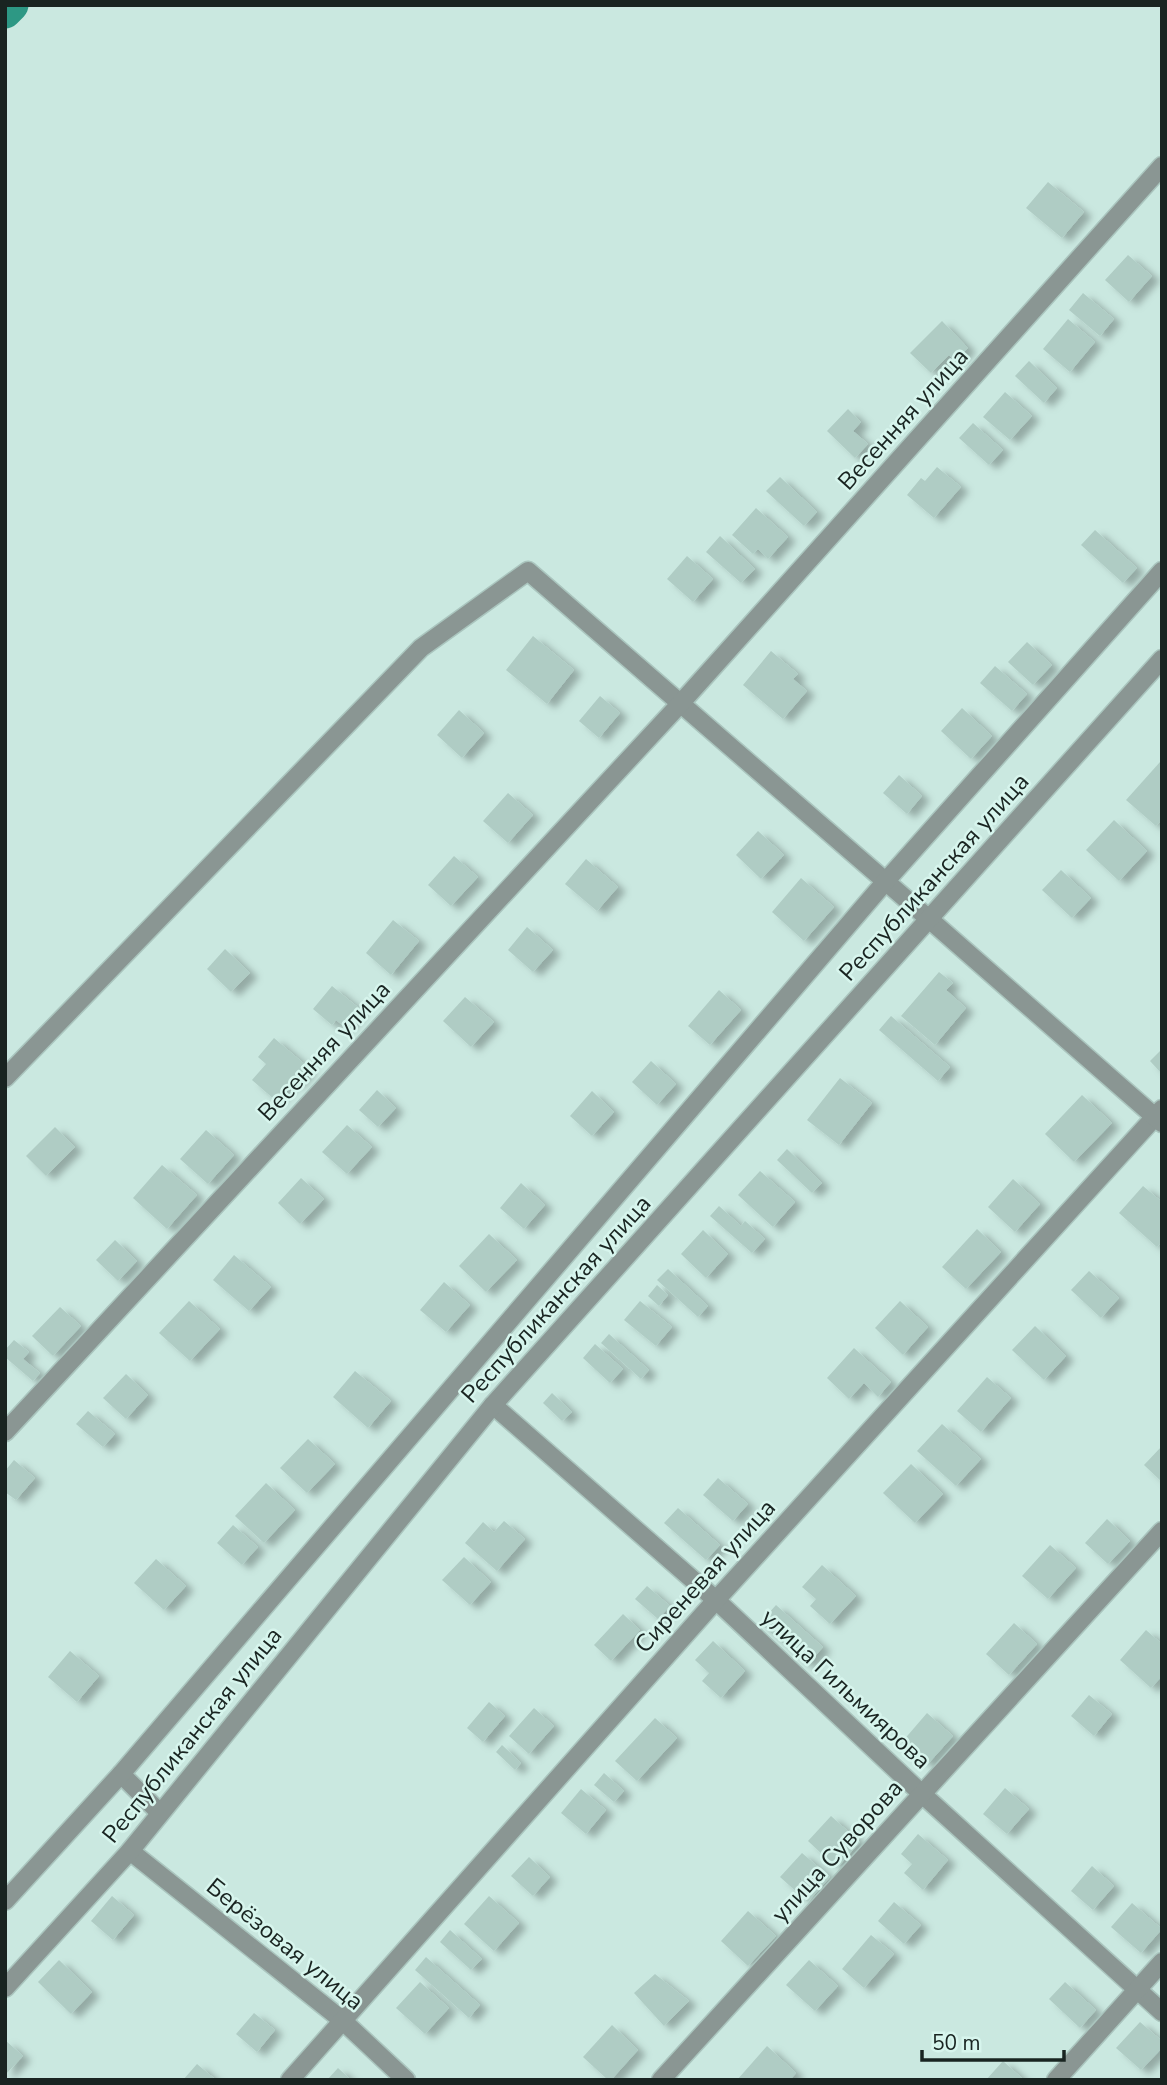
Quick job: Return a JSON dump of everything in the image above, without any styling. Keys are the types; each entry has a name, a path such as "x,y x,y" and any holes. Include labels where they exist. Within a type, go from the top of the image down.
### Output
{"street":[{"name":"Весенняя улица","path":"5,1432 680,704 1162,166"},
{"path":"5,1079 421,648 528,571 885,882 1160,1116"},
{"name":"Республиканская улица","path":"5,1901 121,1773 885,882 1162,571"},
{"name":"Республиканская улица","path":"5,1988 130,1851 493,1405 1162,659"},
{"name":"Сиреневая улица","path":"290,2080 716,1600 1160,1116"},
{"name":"улица Гильмиярова","path":"493,1405 716,1600 922,1794 1162,2012"},
{"name":"улица Суворова","path":"661,2080 1162,1531"},
{"path":"121,1773 160,1813"},
{"name":"Берёзовая улица","path":"130,1851 342,2020 406,2080"},
{"path":"1056,2080 1162,1962"}],"building":[{"path":"1048,182 1084,212 1062,238 1026,208"},
{"path":"1128,255 1152,276 1129,302 1105,280"},
{"path":"1083,293 1114,319 1100,336 1069,310"},
{"path":"1068,319 1095,342 1070,372 1043,349"},
{"path":"942,321 968,348 955,361 949,355 931,373 910,353"},
{"path":"1029,361 1057,388 1044,403 1015,376"},
{"path":"1005,392 1032,416 1010,440 983,417"},
{"path":"848,409 861,422 853,431 868,444 855,458 827,431"},
{"path":"973,423 1003,450 989,465 959,438"},
{"path":"937,467 961,487 934,518 907,495 921,478 925,481"},
{"path":"780,477 817,512 804,526 766,491"},
{"path":"756,508 788,537 768,559 758,549 753,554 732,535"},
{"path":"1095,530 1137,568 1123,583 1081,545"},
{"path":"720,536 755,569 741,583 706,552"},
{"path":"687,556 713,579 693,602 667,579"},
{"path":"533,636 574,670 547,704 506,670"},
{"path":"1027,642 1052,665 1033,685 1008,662"},
{"path":"771,651 798,674 793,679 807,691 783,719 743,685"},
{"path":"995,666 1027,694 1012,711 980,683"},
{"path":"600,696 620,713 599,738 579,721"},
{"path":"962,708 992,736 971,759 941,731"},
{"path":"459,710 484,733 462,758 437,735"},
{"path":"1160,762 1162,820 1156,826 1126,800"},
{"path":"899,775 922,796 907,814 883,793"},
{"path":"508,793 533,815 508,843 483,821"},
{"path":"1114,820 1147,851 1119,881 1086,850"},
{"path":"758,831 784,855 761,879 736,855"},
{"path":"454,856 478,877 451,906 428,885"},
{"path":"586,859 618,887 597,911 565,884"},
{"path":"1061,870 1091,898 1072,918 1042,890"},
{"path":"801,878 834,907 804,941 772,912"},
{"path":"393,920 419,941 391,975 366,953"},
{"path":"527,927 553,950 533,972 508,950"},
{"path":"225,949 250,973 231,992 207,969"},
{"path":"939,972 953,983 946,990 966,1008 935,1045 901,1016"},
{"path":"332,986 360,1009 345,1027 336,1020 332,1025 313,1009"},
{"path":"719,990 741,1010 710,1045 688,1026"},
{"path":"465,997 494,1022 471,1047 443,1021"},
{"path":"891,1016 950,1067 938,1081 879,1030"},
{"path":"274,1038 309,1068 295,1084 291,1081 275,1100 252,1080 266,1064 258,1057"},
{"path":"1162,1049 1162,1074 1150,1061"},
{"path":"651,1061 676,1084 657,1105 632,1082"},
{"path":"840,1078 872,1103 839,1145 807,1120"},
{"path":"377,1090 396,1108 378,1127 359,1110"},
{"path":"592,1091 614,1112 592,1136 570,1116"},
{"path":"1082,1095 1112,1123 1074,1162 1045,1134"},
{"path":"347,1125 372,1147 347,1174 322,1152"},
{"path":"55,1127 75,1147 46,1176 26,1156"},
{"path":"206,1130 234,1155 208,1184 180,1159"},
{"path":"787,1149 822,1183 812,1193 777,1160"},
{"path":"162,1165 197,1195 167,1229 133,1198"},
{"path":"760,1171 795,1202 773,1227 738,1195"},
{"path":"301,1178 324,1199 300,1224 278,1203"},
{"path":"1013,1179 1040,1204 1015,1232 988,1207"},
{"path":"521,1183 545,1205 524,1229 500,1208"},
{"path":"1143,1186 1162,1202 1162,1241 1157,1247 1119,1213"},
{"path":"719,1206 741,1226 745,1221 765,1239 752,1253 710,1216"},
{"path":"977,1229 1001,1252 966,1289 942,1267"},
{"path":"703,1230 728,1254 706,1278 681,1254"},
{"path":"489,1234 517,1260 486,1292 459,1266"},
{"path":"115,1240 137,1261 118,1281 96,1260"},
{"path":"234,1255 271,1287 249,1311 213,1280"},
{"path":"668,1269 708,1306 698,1317 657,1280"},
{"path":"1089,1271 1119,1298 1101,1318 1071,1290"},
{"path":"444,1282 470,1305 446,1332 420,1310"},
{"path":"657,1285 668,1295 659,1306 648,1296"},
{"path":"189,1301 220,1329 190,1361 159,1333"},
{"path":"640,1301 672,1327 656,1346 624,1320"},
{"path":"900,1301 928,1327 903,1355 875,1328"},
{"path":"60,1307 81,1326 53,1356 32,1336"},
{"path":"1035,1326 1066,1356 1044,1380 1012,1350"},
{"path":"609,1334 649,1370 641,1379 601,1343"},
{"path":"14,1340 29,1352 23,1359 40,1373 33,1381 5,1357 5,1350"},
{"path":"595,1344 623,1369 610,1383 583,1358"},
{"path":"854,1348 891,1382 878,1397 864,1383 849,1399 827,1378"},
{"path":"355,1371 391,1401 368,1428 333,1397"},
{"path":"126,1374 148,1395 126,1419 103,1398"},
{"path":"987,1377 1011,1398 981,1432 957,1411"},
{"path":"552,1393 572,1412 562,1421 543,1403"},
{"path":"88,1411 115,1434 103,1447 76,1424"},
{"path":"942,1424 981,1459 956,1486 917,1451"},
{"path":"308,1439 335,1464 307,1493 280,1468"},
{"path":"1162,1446 1162,1482 1144,1465"},
{"path":"14,1460 35,1478 16,1500 5,1492 5,1471"},
{"path":"911,1464 943,1494 915,1523 883,1493"},
{"path":"718,1478 748,1504 733,1521 703,1495"},
{"path":"266,1483 295,1510 264,1543 235,1516"},
{"path":"678,1508 720,1545 706,1560 664,1523"},
{"path":"1107,1519 1130,1541 1108,1564 1085,1543"},
{"path":"504,1521 525,1539 497,1571 465,1543 483,1522 494,1532"},
{"path":"233,1525 258,1547 242,1565 217,1543"},
{"path":"1050,1545 1076,1568 1048,1599 1022,1576"},
{"path":"464,1557 491,1582 470,1605 442,1580"},
{"path":"156,1559 186,1586 164,1610 134,1583"},
{"path":"822,1565 856,1596 830,1624 810,1606 816,1599 802,1587"},
{"path":"647,1586 670,1606 658,1619 635,1599"},
{"path":"776,1605 823,1647 807,1665 760,1623"},
{"path":"623,1614 640,1630 611,1661 594,1645"},
{"path":"1014,1623 1037,1644 1009,1675 986,1654"},
{"path":"1146,1630 1162,1644 1162,1676 1151,1688 1120,1660"},
{"path":"713,1641 745,1671 721,1698 702,1681 709,1673 695,1660"},
{"path":"70,1651 99,1676 77,1702 48,1677"},
{"path":"1089,1695 1112,1714 1094,1736 1071,1716"},
{"path":"489,1702 505,1716 483,1742 467,1728"},
{"path":"534,1708 554,1726 529,1754 509,1736"},
{"path":"927,1713 953,1736 927,1765 902,1742"},
{"path":"655,1718 677,1738 637,1781 615,1761"},
{"path":"502,1745 521,1763 515,1770 496,1752"},
{"path":"604,1773 624,1791 614,1802 594,1785"},
{"path":"1005,1788 1029,1809 1007,1834 983,1814"},
{"path":"581,1789 606,1810 586,1834 561,1813"},
{"path":"831,1816 860,1842 837,1868 808,1841"},
{"path":"918,1834 948,1860 923,1890 904,1873 912,1864 901,1854"},
{"path":"802,1853 830,1877 808,1902 780,1877"},
{"path":"529,1857 550,1877 533,1896 511,1876"},
{"path":"1092,1866 1114,1886 1093,1910 1071,1891"},
{"path":"112,1896 134,1915 113,1940 91,1921"},
{"path":"489,1896 519,1923 494,1951 464,1924"},
{"path":"894,1902 921,1925 904,1944 878,1921"},
{"path":"1132,1903 1162,1929 1141,1953 1111,1927"},
{"path":"748,1911 776,1936 748,1966 721,1941"},
{"path":"450,1930 482,1959 471,1970 440,1942"},
{"path":"871,1935 894,1954 864,1988 842,1969"},
{"path":"426,1957 480,2005 469,2018 415,1970"},
{"path":"59,1960 92,1992 71,2014 38,1982"},
{"path":"809,1960 838,1986 815,2011 786,1985"},
{"path":"655,1974 689,2001 664,2026 634,1993"},
{"path":"420,1982 449,2008 425,2034 396,2008"},
{"path":"1065,1982 1096,2010 1080,2028 1049,1999"},
{"path":"254,2013 275,2030 257,2052 236,2034"},
{"path":"1140,2022 1162,2041 1162,2048 1141,2070 1116,2048"},
{"path":"612,2025 638,2050 611,2080 608,2080 583,2057"},
{"path":"5,2040 23,2056 5,2075"},
{"path":"767,2046 796,2073 790,2080 737,2080"},
{"path":"1003,2061 1024,2080 986,2080"},
{"path":"197,2064 216,2080 183,2080"},
{"path":"338,2068 351,2080 327,2080"}],"waterway":[{"path":"5,12 12,5"}]}
